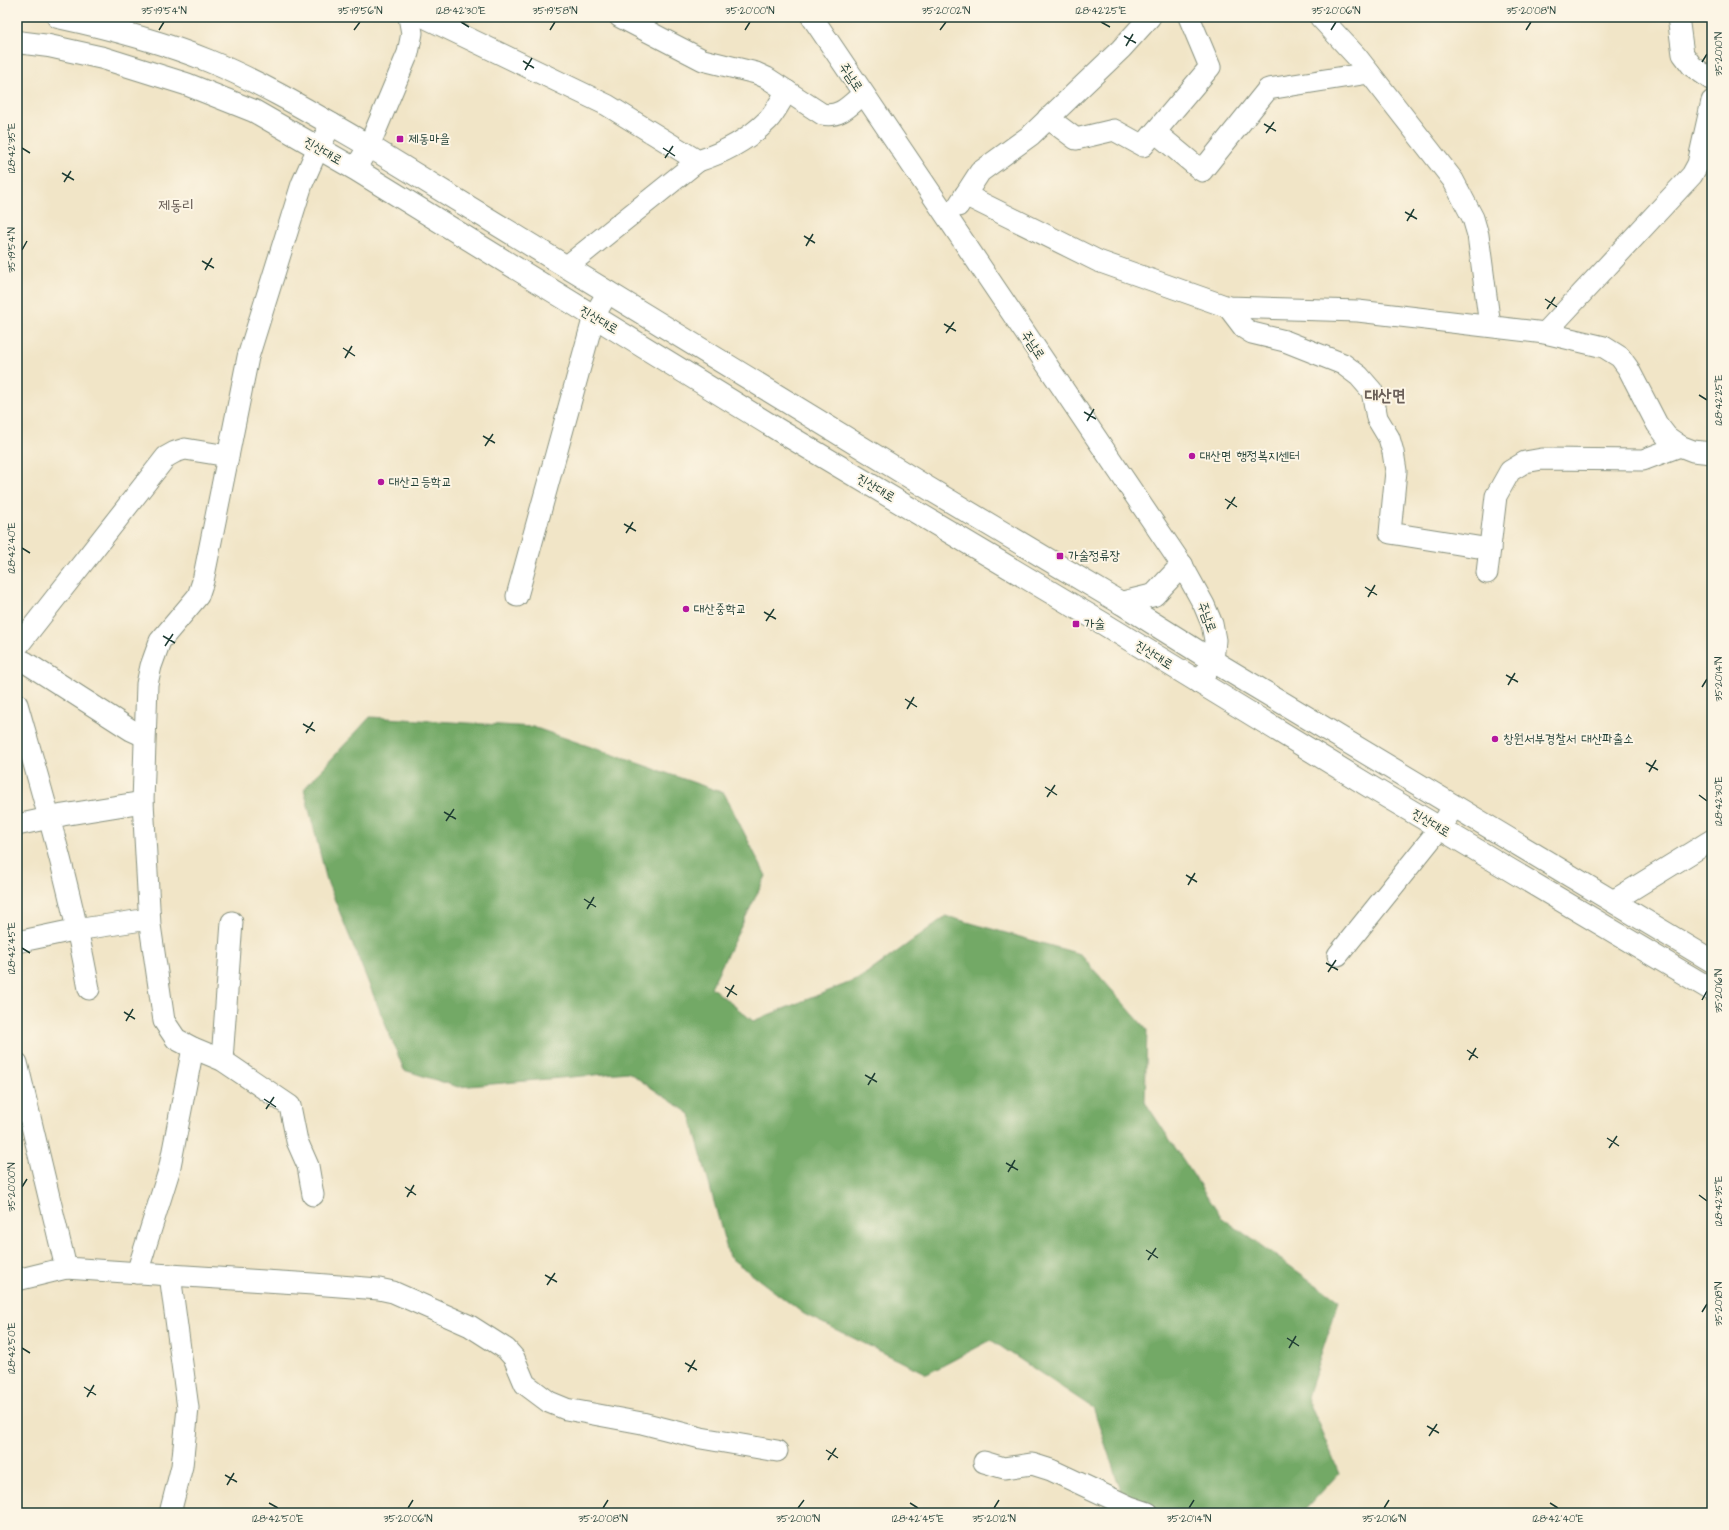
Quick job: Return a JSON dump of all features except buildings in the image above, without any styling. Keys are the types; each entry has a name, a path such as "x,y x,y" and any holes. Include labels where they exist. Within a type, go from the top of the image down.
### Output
{"main road":[{"name":"진산대로","path":"58,17 89,21 132,34 209,61 292,101 369,146 928,488 1121,603 1213,661 1712,961"},
{"name":"진산대로","path":"17,42 49,46 103,58 186,84 254,112 355,169 787,435 1712,990"},
{"path":"1121,603 1154,595 1182,565"}],"street":[{"path":"355,169 369,146 408,53 412,32 409,17"},
{"path":"424,17 608,104 698,161"},
{"path":"620,17 703,60 756,73 822,114 830,116 842,112 863,94"},
{"name":"주남로","path":"812,17 1182,565 1204,605 1212,624 1215,640 1213,661 1199,683"},
{"path":"949,221 980,172 1031,135 1121,49 1150,17"},
{"path":"1048,118 1076,139 1114,130 1143,146 1210,67 1189,17"},
{"path":"1320,17 1370,73 1454,180 1473,218 1478,235 1490,326"},
{"path":"1678,17 1684,54 1692,66 1712,80"},
{"path":"1155,132 1202,170 1268,89 1370,73"},
{"path":"566,267 698,161 716,155 749,135 769,119 787,91"},
{"path":"1545,333 1692,175 1698,164 1712,101"},
{"path":"313,1195 308,1166 297,1141 290,1106 222,1060 176,1039 164,1021 149,919 143,802 144,736 147,684 156,651 160,640 198,596 204,581 248,357 302,184 318,148 332,124"},
{"path":"965,195 1098,260 1228,307 1358,311 1545,333 1604,347 1620,357 1628,368 1657,424 1668,437 1680,446 1693,451 1712,453"},
{"path":"518,596 594,316 608,292"},
{"path":"1228,307 1244,328 1252,333 1285,341 1343,364 1359,376 1372,391 1377,418 1389,438 1396,471 1390,533 1490,549"},
{"path":"1487,573 1496,496 1510,471 1524,462 1542,459 1643,460 1680,446"},
{"path":"17,647 166,457 185,449 228,456"},
{"path":"17,659 25,662 131,730 144,736"},
{"path":"17,704 50,818 78,929 89,989"},
{"path":"17,825 143,802"},
{"path":"1338,954 1440,828 1454,806"},
{"path":"1613,901 1712,840"},
{"path":"17,942 78,929 149,919"},
{"path":"222,1060 232,922"},
{"path":"137,1273 169,1171 193,1048"},
{"path":"17,1063 66,1268"},
{"path":"17,1280 66,1268 298,1283 393,1292 470,1326 506,1349 514,1358 525,1384 548,1402 566,1409 642,1423 701,1438 777,1451"},
{"path":"170,1275 188,1408 182,1466 170,1513"},
{"path":"984,1462 1004,1468 1032,1464 1051,1470 1130,1507 1148,1513"}],"green space":[{"path":"370,717 533,727 724,793 766,876 711,987 753,1021 861,978 946,916 1080,954 1147,1030 1145,1102 1221,1217 1339,1301 1307,1397 1339,1473 1302,1513 1149,1513 1123,1497 1093,1408 991,1340 927,1374 804,1314 729,1257 690,1114 628,1072 458,1087 404,1070 327,881 304,789"}],"place":[{"name":"제동마을","path":"400,139"},
{"name":"대산면 행정복지센터","path":"1192,456"},
{"name":"대산고등학교","path":"381,482"},
{"name":"가술정류장","path":"1060,556"},
{"name":"대산중학교","path":"686,609"},
{"name":"가술","path":"1076,624"},
{"name":"창원서부경찰서 대산파출소","path":"1495,739"}],"district":[{"name":"제동리","path":"176,205"},
{"name":"대산면","path":"1385,396"}]}
